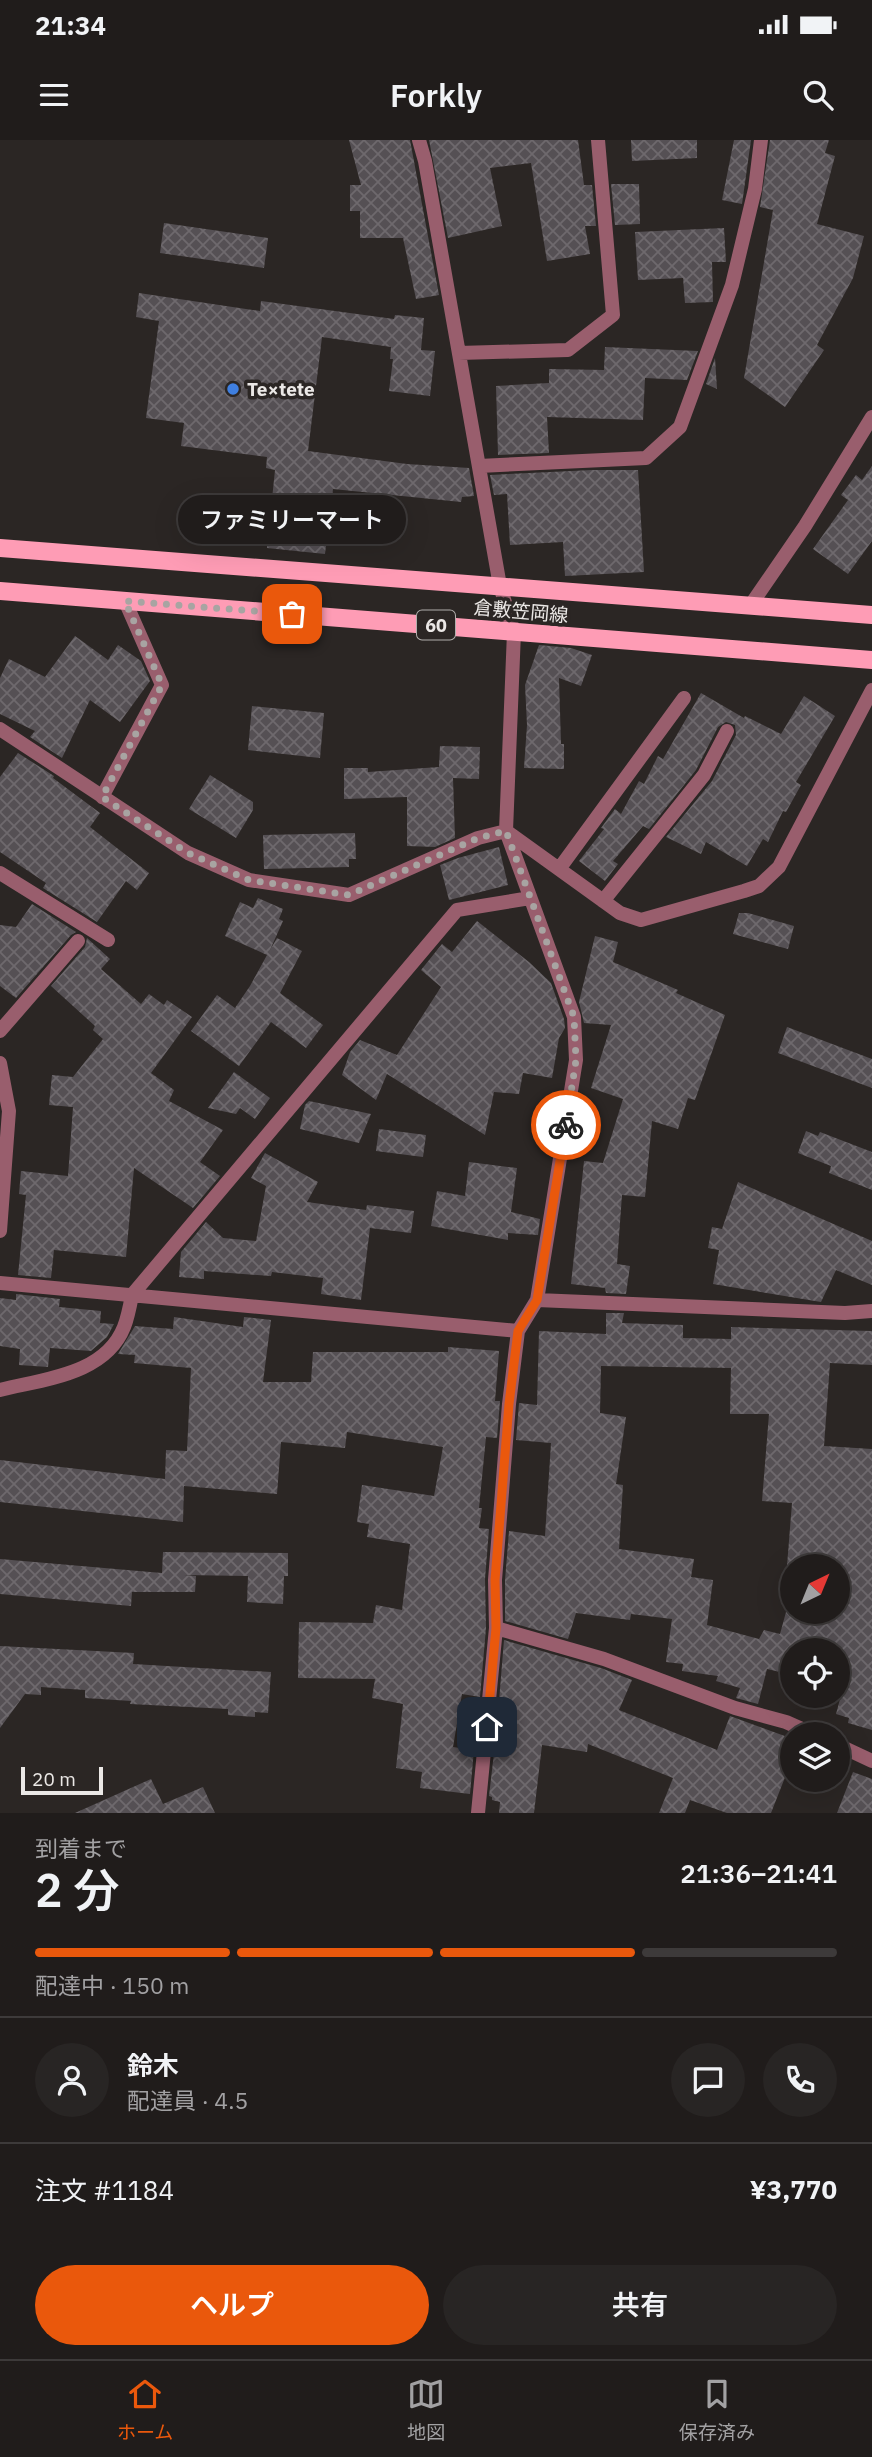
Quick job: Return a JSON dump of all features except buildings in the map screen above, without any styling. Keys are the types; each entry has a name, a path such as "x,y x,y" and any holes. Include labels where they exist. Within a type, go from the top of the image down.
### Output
{"main road":[{"name":"倉敷笠岡線","path":"0,548 872,615"},
{"name":"倉敷笠岡線","path":"0,591 872,660"}],"street":[{"path":"419,140 500,586 514,632 506,831 574,1017 576,1060 537,1300 518,1331 509,1404 495,1580 496,1628 478,1813"},
{"path":"459,353 568,350 613,315 598,140"},
{"path":"479,466 646,458 680,427 732,285 755,189 761,140"},
{"path":"750,606 805,526 872,417"},
{"path":"102,797 162,685 125,601"},
{"path":"0,729 188,853 249,880 349,895 478,838 506,831 620,913 641,920 760,886 779,866 872,690"},
{"path":"559,869 684,698"},
{"path":"603,901 704,775 727,731"},
{"path":"0,873 108,940"},
{"path":"0,1390 82,1369 108,1352 124,1329 132,1295 457,909 530,898"},
{"path":"0,1031 78,941"},
{"path":"0,1063 9,1111 0,1231"},
{"path":"0,1283 518,1331"},
{"path":"537,1300 845,1313 872,1311"},
{"path":"496,1628 604,1659 734,1708 786,1722"},
{"path":"850,1751 872,1761"}],"way so far":[{"path":"292,614 125,601 162,685 102,797 188,853 249,880 349,895 478,838 506,831 574,1017 576,1060 566,1125"}],"place":[{"name":"Te×tete","path":"233,389"},
{"name":"ファミリーマート","path":"292,614"}],"route":[{"path":"487,1727 496,1628 495,1580 509,1404 518,1331 537,1300 566,1125"}]}
